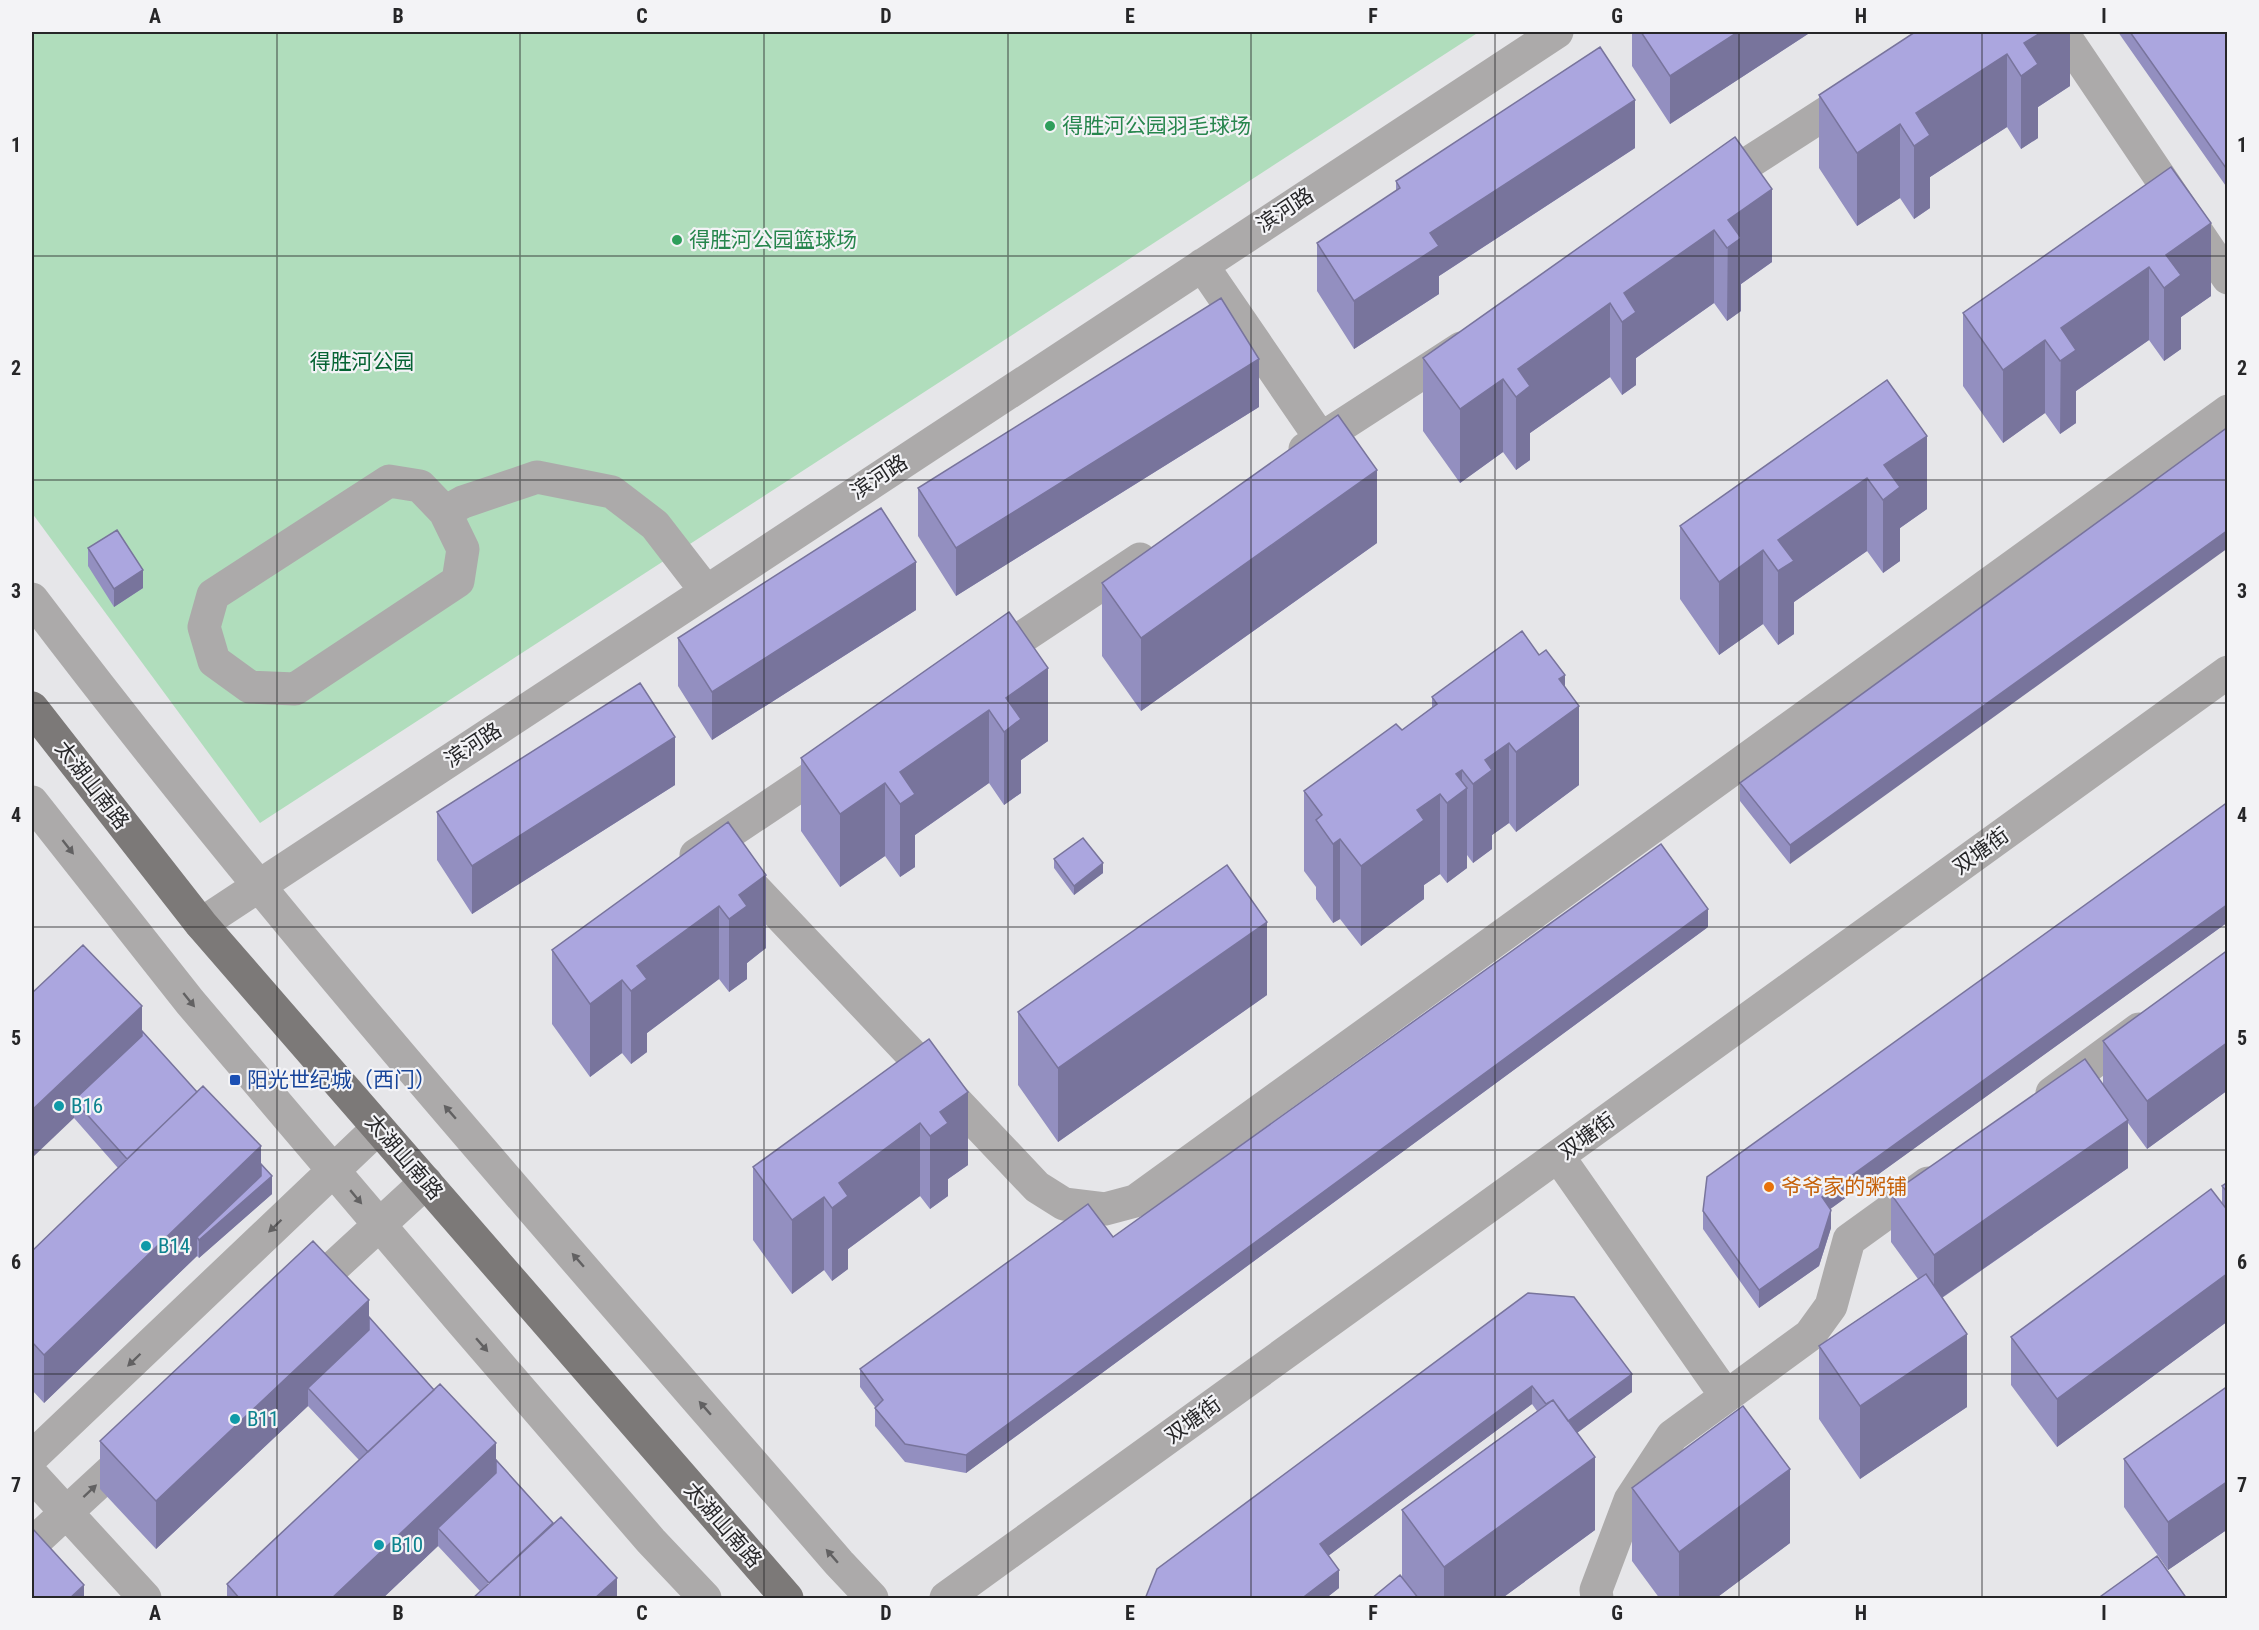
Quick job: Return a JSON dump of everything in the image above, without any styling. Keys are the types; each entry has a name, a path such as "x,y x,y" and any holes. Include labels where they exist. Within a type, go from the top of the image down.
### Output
{"main road":[{"name":"太湖山南路","path":"32,708 201,924 787,1599"}],"street":[{"name":"滨河路","path":"201,924 1557,32"},
{"path":"2062,32 2228,278"},
{"path":"1691,200 1881,77"},
{"path":"1202,265 1321,439"},
{"path":"1281,465 1481,335"},
{"path":"712,844 1037,1187 1064,1204 1105,1209 1135,1201 2228,411"},
{"path":"445,512 463,502 537,477 612,492 655,525 706,591"},
{"path":"389,481 420,486 445,512 463,549 458,581 295,689 250,687 214,661 204,627 213,595 389,481"},
{"path":"962,678 1161,545"},
{"path":"32,599 84,668 259,886 405,1060 872,1599"},
{"name":"双塘街","path":"946,1599 2228,672"},
{"path":"674,870 862,744"},
{"path":"32,802 190,1002 651,1541 705,1599"},
{"path":"2024,1113 2160,1014"},
{"path":"32,1457 378,1128"},
{"path":"1558,1156 1726,1396"},
{"path":"1597,1599 1596,1590 1630,1500 1672,1436 1810,1335 1831,1305 1849,1240 1956,1163"},
{"path":"284,1313 426,1182"},
{"path":"32,1544 153,1433"},
{"path":"32,1475 145,1599"}],"green space":[{"name":"得胜河公园","path":"32,32 1479,32 260,823 32,513"}],"building":[{"path":"1641,32 1738,32 1670,76"},
{"path":"1915,32 2042,32 2024,43 2038,64 2021,76 2007,54 1916,113 1930,135 1914,146 1900,124 1857,153 1819,95"},
{"path":"2130,32 2228,32 2228,171"},
{"path":"1600,47 1635,100 1430,233 1439,246 1354,301 1317,243 1400,188 1396,181"},
{"path":"1735,137 1772,189 1728,220 1741,238 1727,248 1714,230 1624,293 1636,312 1622,322 1610,303 1518,369 1530,386 1516,397 1503,379 1460,409 1423,358"},
{"path":"2171,167 2211,223 2166,255 2181,275 2164,288 2149,267 2061,328 2076,350 2060,361 2045,340 2003,370 1963,313"},
{"path":"1221,298 1259,359 956,548 918,488"},
{"path":"1887,380 1927,436 1884,465 1900,487 1883,500 1867,478 1778,540 1794,561 1778,571 1763,550 1719,582 1680,526"},
{"path":"1338,415 1377,470 1141,638 1102,583"},
{"path":"2228,427 2228,530 1790,845 1740,783"},
{"path":"881,508 916,562 712,692 678,638"},
{"path":"117,530 143,570 114,589 88,548"},
{"path":"1009,612 1048,668 1006,698 1021,719 1004,732 989,710 900,772 915,794 900,804 885,783 840,814 801,758"},
{"path":"1522,631 1539,655 1546,650 1565,675 1559,679 1579,706 1516,752 1509,743 1485,760 1492,770 1473,784 1462,770 1456,774 1467,788 1447,803 1440,794 1417,810 1424,820 1361,866 1340,839 1333,844 1316,820 1322,815 1304,791 1396,724 1402,730 1437,704 1432,697"},
{"path":"640,683 675,737 472,866 437,812"},
{"path":"2228,802 2228,904 1822,1197 1831,1210 1819,1248 1759,1290 1703,1211 1707,1177"},
{"path":"728,822 766,875 739,895 747,906 729,919 719,906 637,966 647,979 631,991 622,980 590,1004 552,950"},
{"path":"1083,838 1103,863 1074,886 1054,859"},
{"path":"1661,844 1708,909 966,1455 905,1444 875,1408 883,1400 860,1369 1088,1204 1113,1237"},
{"path":"1227,865 1267,922 1058,1068 1018,1012"},
{"path":"83,945 142,1006 32,1110 32,993"},
{"path":"2228,950 2228,1042 2147,1101 2103,1041"},
{"path":"142,1031 197,1092 127,1159 74,1100 142,1036"},
{"path":"929,1039 968,1092 940,1112 948,1123 930,1136 920,1123 839,1183 848,1196 832,1208 824,1197 792,1220 753,1167"},
{"path":"2085,1059 2128,1120 1934,1255 1891,1194"},
{"path":"203,1086 261,1146 44,1355 32,1342 32,1251"},
{"path":"261,1164 272,1176 199,1240 197,1237 261,1176"},
{"path":"2228,1182 2228,1193 2222,1186"},
{"path":"2211,1189 2228,1211 2228,1273 2057,1399 2011,1337"},
{"path":"313,1241 369,1300 156,1501 100,1441"},
{"path":"1926,1274 1967,1334 1860,1406 1819,1346"},
{"path":"1528,1293 1574,1297 1632,1374 1568,1421 1553,1400 1546,1404 1532,1386 1320,1544 1339,1570 1301,1599 1145,1599 1157,1569"},
{"path":"369,1317 434,1390 368,1452 308,1388 369,1330"},
{"path":"440,1384 496,1443 331,1599 240,1599 227,1584"},
{"path":"2228,1386 2228,1481 2168,1522 2124,1459"},
{"path":"1553,1400 1595,1457 1444,1567 1402,1510"},
{"path":"1743,1406 1790,1469 1679,1552 1632,1488"},
{"path":"496,1460 553,1523 489,1583 438,1528 496,1473"},
{"path":"561,1517 617,1578 594,1599 472,1599"},
{"path":"32,1528 84,1585 69,1599 32,1599"},
{"path":"2157,1556 2187,1599 2097,1599"},
{"path":"1400,1575 1419,1599 1371,1599"}],"place":[{"name":"得胜河公园羽毛球场","path":"1050,126"},
{"name":"得胜河公园篮球场","path":"677,240"},
{"name":"阳光世纪城（西门）","path":"235,1080"},
{"name":"B16","path":"59,1106"},
{"name":"爷爷家的粥铺","path":"1769,1187"},
{"name":"B14","path":"146,1246"},
{"name":"B11","path":"235,1419"},
{"name":"B10","path":"379,1545"}]}
